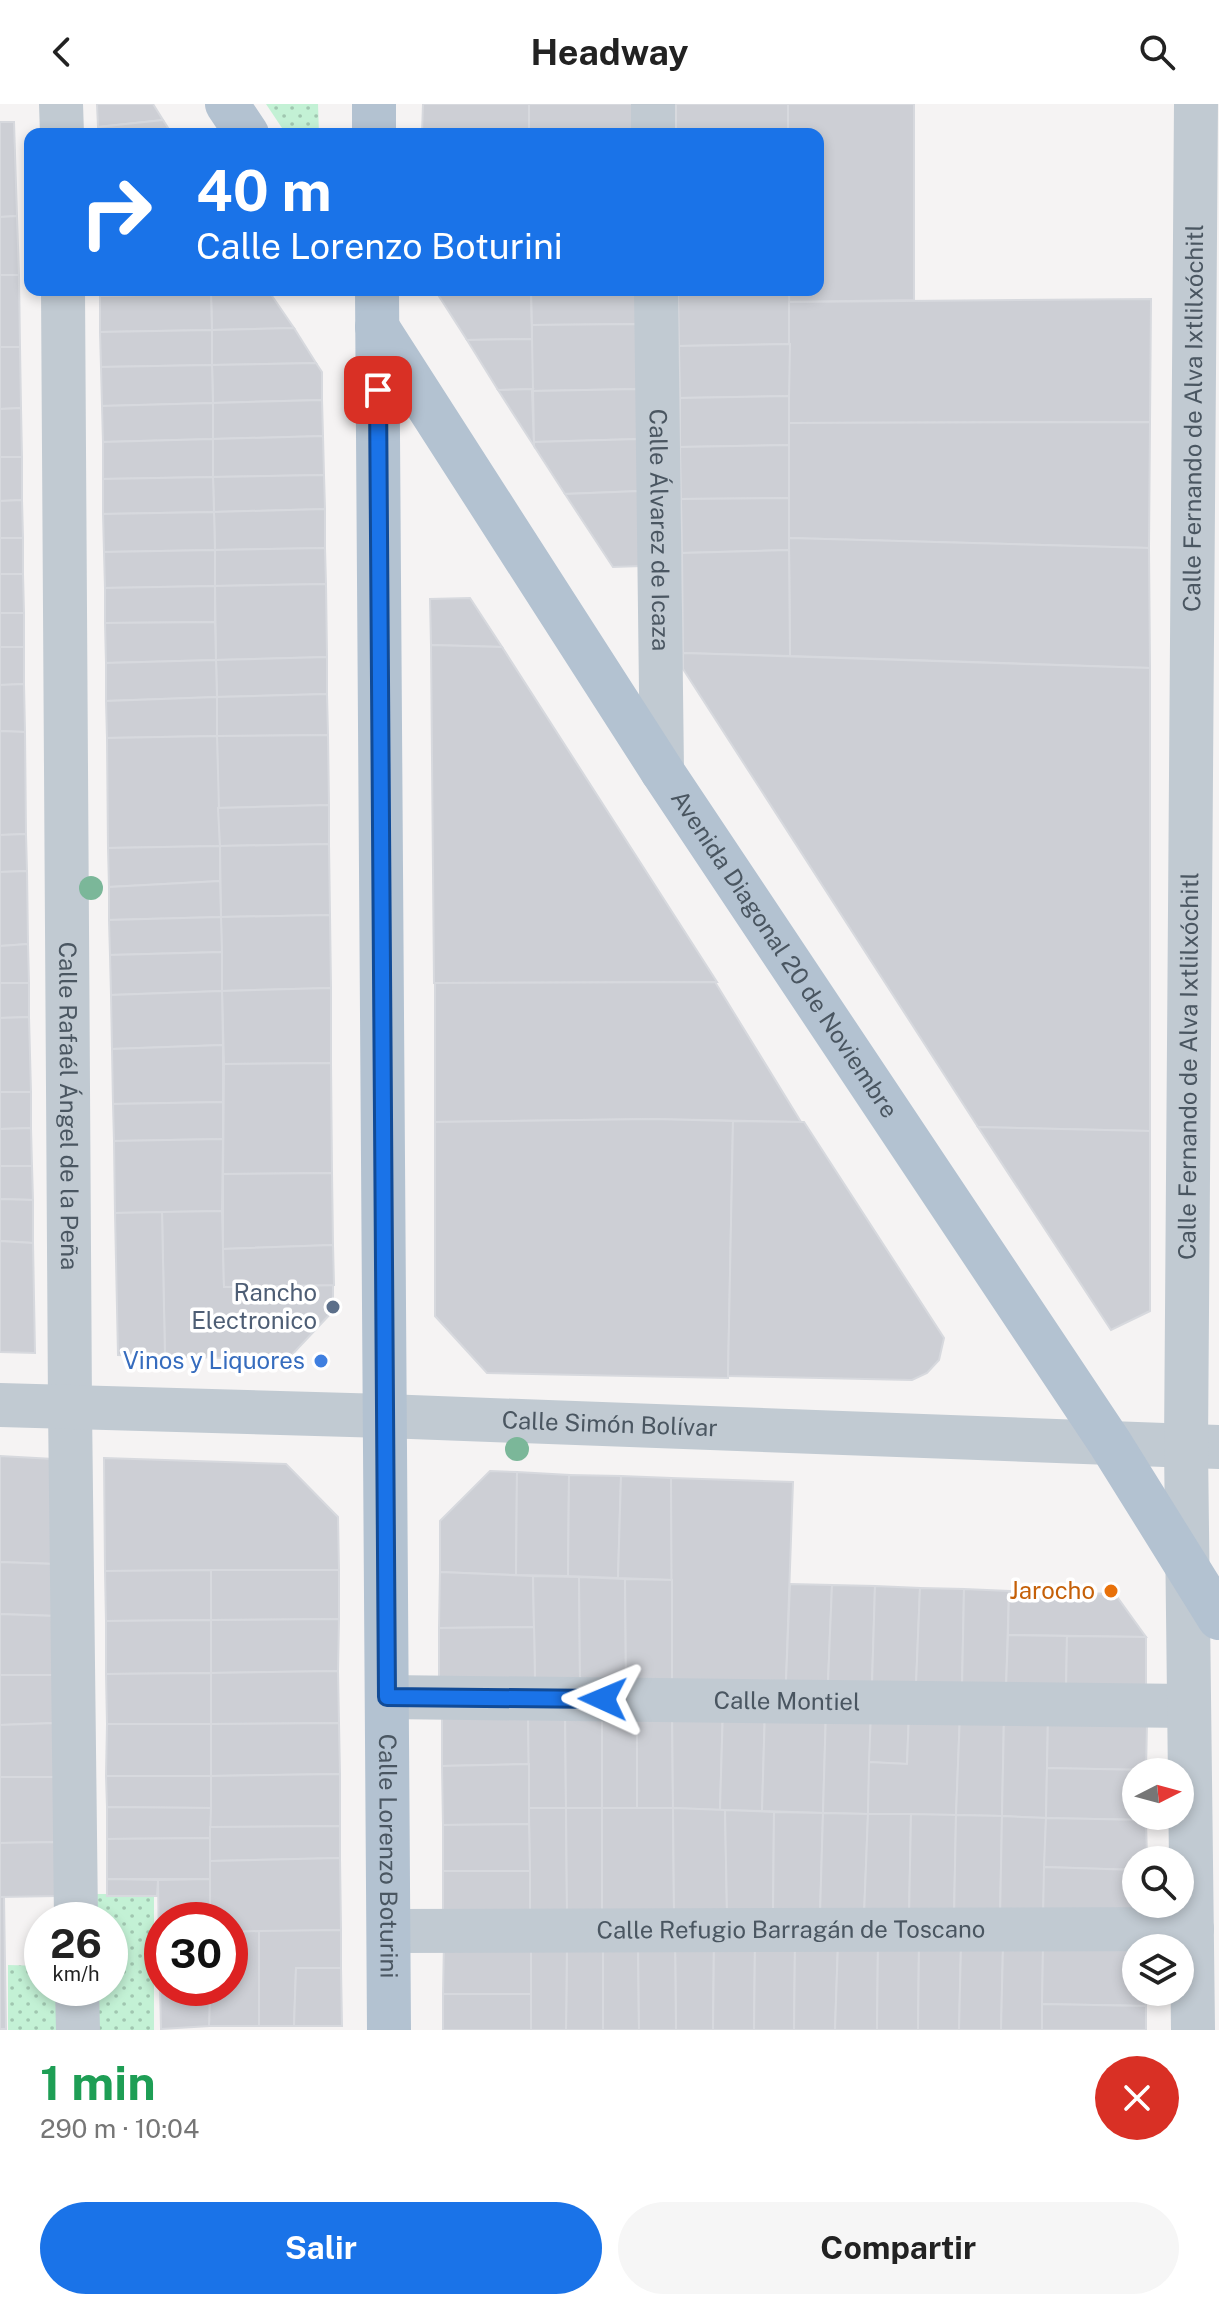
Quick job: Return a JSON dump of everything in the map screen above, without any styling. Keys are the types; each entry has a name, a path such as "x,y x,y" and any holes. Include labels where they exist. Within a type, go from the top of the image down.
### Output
{"main road":[{"path":"227,104 243,128"},
{"path":"374,104 374,128"},
{"name":"Avenida Diagonal 20 de Noviembre","path":"360,296 377,309 662,771 1110,1443 1219,1618"},
{"name":"Calle Lorenzo Boturini","path":"377,309 389,2030"}],"street":[{"path":"61,104 62,128"},
{"path":"653,104 653,128"},
{"name":"Calle Fernando de Alva Ixtlilxóchitl","path":"1193,2030 1201,1946 1189,1706 1188,1569 1202,1447 1206,564 1196,104"},
{"name":"Calle Rafaél Ángel de la Peña","path":"63,296 76,1902"},
{"name":"Calle Álvarez de Icaza","path":"656,296 662,771"},
{"name":"Calle Simón Bolívar","path":"0,1405 385,1416 1202,1447"},
{"name":"Calle Montiel","path":"387,1697 1189,1706"},
{"name":"Calle Refugio Barragán de Toscano","path":"389,1931 1201,1946"},
{"path":"77,2006 78,2030"}],"green space":[{"path":"266,104 318,104 319,128 282,128"},
{"path":"54,1894 154,1894 154,1902 144,1902 144,2006 154,2006 154,2030 8,2030 8,1965 24,1965 24,2006 128,2006 128,1902 54,1902"}],"building":[{"path":"97,104 153,104 163,120 98,127"},
{"path":"423,104 529,104 529,128 422,128"},
{"path":"529,104 635,104 636,128 529,128"},
{"path":"676,104 788,104 788,128 676,128"},
{"path":"788,104 914,104 914,300 789,302 789,296 824,296 824,128 788,128"},
{"path":"163,120 168,128 98,128"},
{"path":"0,122 14,122 17,216 0,217"},
{"path":"17,216 19,275 0,275 0,217"},
{"path":"0,275 19,275 20,347 0,347"},
{"path":"100,296 211,296 212,330 100,332"},
{"path":"211,296 272,296 294,328 212,330"},
{"path":"439,296 531,296 532,339 467,340"},
{"path":"531,296 637,296 637,324 532,325"},
{"path":"678,296 789,296 790,344 679,346"},
{"path":"1151,299 1150,422 789,423 789,302"},
{"path":"637,324 638,389 532,391 532,325"},
{"path":"294,328 316,363 212,365 212,330"},
{"path":"212,330 212,365 101,367 100,332"},
{"path":"532,339 533,389 498,390 467,340"},
{"path":"790,344 789,396 680,398 679,346"},
{"path":"0,347 20,347 21,408 0,409"},
{"path":"316,363 322,372 322,400 213,403 212,365"},
{"path":"212,365 213,403 102,406 101,367"},
{"path":"638,389 639,439 534,442 533,391"},
{"path":"498,390 532,391 534,446"},
{"path":"789,396 789,445 680,447 680,398"},
{"path":"322,400 323,436 213,439 213,403"},
{"path":"213,403 213,439 103,442 102,406"},
{"path":"21,408 22,457 0,457 0,409"},
{"path":"1150,422 1149,548 789,538 789,423"},
{"path":"323,436 324,475 213,477 213,439"},
{"path":"213,439 213,477 103,479 103,442"},
{"path":"639,439 640,491 565,494 534,446 534,442"},
{"path":"789,445 789,498 681,499 680,447"},
{"path":"0,457 22,457 22,500 0,501"},
{"path":"324,475 325,509 214,512 213,477"},
{"path":"213,477 214,512 103,514 103,479"},
{"path":"640,491 641,566 613,567 565,494"},
{"path":"789,498 789,550 682,553 681,499"},
{"path":"22,500 23,538 0,538 0,501"},
{"path":"325,509 325,548 215,550 214,512"},
{"path":"214,512 215,550 104,552 103,514"},
{"path":"0,538 23,538 23,574 0,574"},
{"path":"789,538 1149,548 1150,668 790,656"},
{"path":"325,548 326,584 215,586 215,550"},
{"path":"215,550 215,586 105,588 104,552"},
{"path":"789,550 790,656 683,653 682,553"},
{"path":"0,574 23,574 24,613 0,613"},
{"path":"326,584 327,657 216,660 215,586"},
{"path":"215,586 215,622 105,623 105,588"},
{"path":"470,598 502,647 431,645 430,599"},
{"path":"0,613 24,613 24,647 0,647"},
{"path":"215,622 216,660 106,663 105,623"},
{"path":"431,645 502,647 717,982 434,983"},
{"path":"0,647 24,647 24,684 0,685"},
{"path":"683,653 1150,668 1150,1131 978,1127 683,669"},
{"path":"327,657 327,694 217,697 216,660"},
{"path":"216,660 217,697 106,701 106,663"},
{"path":"24,684 25,732 0,731 0,685"},
{"path":"327,694 328,735 217,736 217,697"},
{"path":"217,697 217,736 107,738 106,701"},
{"path":"0,731 25,732 26,834 0,835"},
{"path":"328,735 329,805 218,808 217,736"},
{"path":"217,736 220,846 108,848 107,738"},
{"path":"329,805 329,844 220,846 218,808"},
{"path":"26,834 27,871 0,872 0,835"},
{"path":"329,844 330,915 221,917 220,846"},
{"path":"220,846 220,881 109,887 108,848"},
{"path":"27,871 28,944 0,946 0,872"},
{"path":"220,881 221,917 109,920 109,887"},
{"path":"330,915 331,988 222,991 221,917"},
{"path":"221,917 222,952 110,955 109,920"},
{"path":"28,944 29,983 0,983 0,946"},
{"path":"222,952 222,991 111,995 110,955"},
{"path":"715,982 801,1122 652,1119 435,1122 435,983"},
{"path":"0,983 29,983 29,1017 0,1018"},
{"path":"331,988 331,1063 224,1064 222,991"},
{"path":"222,991 223,1045 112,1049 111,995"},
{"path":"29,1017 31,1092 0,1092 0,1018"},
{"path":"223,1045 223,1102 113,1104 112,1049"},
{"path":"331,1063 332,1173 223,1174 224,1064"},
{"path":"0,1092 31,1092 31,1128 0,1129"},
{"path":"223,1102 223,1139 114,1141 113,1104"},
{"path":"733,1121 728,1378 487,1373 435,1316 435,1122"},
{"path":"733,1121 804,1122 944,1338 939,1360 927,1373 912,1380 728,1376"},
{"path":"978,1127 1150,1131 1150,1311 1111,1330"},
{"path":"31,1128 32,1166 0,1166 0,1129"},
{"path":"223,1139 222,1211 115,1213 114,1141"},
{"path":"0,1166 32,1166 33,1200 0,1199"},
{"path":"332,1173 333,1245 223,1249 223,1174"},
{"path":"0,1199 33,1200 33,1243 0,1241"},
{"path":"222,1211 224,1287 333,1285 333,1311 287,1360 165,1356 162,1212"},
{"path":"162,1212 165,1357 118,1355 115,1213"},
{"path":"0,1241 33,1243 35,1353 0,1352"},
{"path":"333,1245 334,1285 224,1287 223,1249"},
{"path":"0,1456 53,1459 55,1564 0,1562"},
{"path":"104,1458 286,1464 338,1517 339,1570 105,1571"},
{"path":"490,1471 517,1472 516,1575 440,1572 440,1521"},
{"path":"517,1472 569,1475 568,1576 516,1575"},
{"path":"569,1475 621,1476 618,1578 568,1576"},
{"path":"621,1476 671,1478 672,1580 618,1578"},
{"path":"671,1478 793,1482 786,1681 672,1680"},
{"path":"0,1562 55,1564 55,1616 0,1614"},
{"path":"211,1570 339,1570 339,1619 211,1620"},
{"path":"211,1570 211,1620 106,1621 105,1571"},
{"path":"440,1572 533,1576 534,1627 439,1628"},
{"path":"533,1576 579,1577 580,1680 535,1680"},
{"path":"579,1577 625,1579 626,1680 580,1680"},
{"path":"625,1579 672,1580 672,1680 626,1680"},
{"path":"790,1584 832,1585 828,1682 786,1681"},
{"path":"832,1585 875,1586 872,1684 828,1682"},
{"path":"875,1586 920,1588 916,1685 872,1684"},
{"path":"920,1588 964,1589 962,1687 916,1685"},
{"path":"964,1589 1009,1591 1006,1688 962,1687"},
{"path":"1009,1591 1115,1594 1146,1637 1008,1635"},
{"path":"0,1614 55,1616 55,1675 0,1675"},
{"path":"339,1619 338,1671 211,1673 211,1620"},
{"path":"211,1620 211,1673 106,1674 106,1621"},
{"path":"534,1627 535,1680 439,1680 439,1628"},
{"path":"1008,1635 1067,1636 1066,1690 1006,1688"},
{"path":"1067,1636 1146,1637 1146,1693 1066,1690"},
{"path":"338,1671 339,1723 211,1724 211,1673"},
{"path":"211,1673 211,1724 107,1724 106,1674"},
{"path":"0,1675 55,1675 55,1723 0,1725"},
{"path":"637,1705 672,1706 673,1808 637,1808"},
{"path":"637,1705 637,1808 602,1808 602,1706"},
{"path":"528,1706 529,1764 442,1766 442,1707"},
{"path":"528,1706 565,1706 566,1808 529,1808"},
{"path":"565,1706 602,1706 602,1808 566,1808"},
{"path":"672,1706 723,1707 720,1810 673,1808"},
{"path":"723,1707 765,1709 762,1811 720,1810"},
{"path":"765,1709 826,1710 823,1813 762,1811"},
{"path":"826,1710 871,1712 868,1814 823,1813"},
{"path":"871,1712 909,1713 907,1764 869,1762"},
{"path":"909,1713 960,1714 956,1815 868,1814 869,1762 907,1764"},
{"path":"960,1714 1004,1716 1002,1816 956,1815"},
{"path":"1004,1716 1048,1717 1046,1818 1002,1816"},
{"path":"1048,1717 1147,1723 1146,1758 1122,1758 1122,1770 1047,1768"},
{"path":"55,1723 55,1777 0,1777 0,1725"},
{"path":"339,1723 340,1774 211,1776 211,1724"},
{"path":"107,1724 211,1724 211,1776 106,1776"},
{"path":"529,1764 529,1824 443,1825 442,1766"},
{"path":"1047,1768 1122,1770 1122,1820 1046,1818"},
{"path":"340,1774 340,1826 210,1827 211,1776"},
{"path":"106,1776 211,1776 211,1808 107,1807"},
{"path":"0,1777 55,1777 56,1842 0,1843"},
{"path":"107,1807 211,1808 210,1838 107,1839"},
{"path":"529,1808 566,1808 567,1913 530,1913"},
{"path":"566,1808 602,1808 602,1913 567,1913"},
{"path":"602,1808 673,1808 674,1913 602,1913"},
{"path":"673,1808 725,1810 727,1913 674,1913"},
{"path":"725,1810 774,1812 773,1914 727,1913"},
{"path":"774,1812 823,1813 820,1915 773,1914"},
{"path":"823,1813 868,1814 864,1916 820,1915"},
{"path":"868,1814 911,1814 909,1917 864,1916"},
{"path":"911,1814 956,1815 954,1918 909,1917"},
{"path":"956,1815 1002,1816 1000,1918 954,1918"},
{"path":"1002,1816 1046,1818 1043,1919 1000,1918"},
{"path":"1046,1818 1122,1820 1122,1830 1146,1830 1147,1846 1122,1846 1122,1870 1044,1867"},
{"path":"529,1824 530,1871 443,1871 443,1825"},
{"path":"340,1826 340,1858 210,1861 210,1827"},
{"path":"210,1838 210,1879 107,1879 107,1839"},
{"path":"56,1842 56,1896 0,1897 0,1843"},
{"path":"340,1858 341,1930 248,1932 248,1902 210,1902 210,1861"},
{"path":"1044,1867 1122,1870 1122,1918 1147,1918 1147,1921 1043,1919"},
{"path":"443,1871 530,1871 530,1913 443,1912"},
{"path":"107,1879 158,1880 157,1896 107,1896"},
{"path":"210,1879 210,1902 158,1902 158,1880"},
{"path":"0,1897 4,1897 6,2029 0,2029"},
{"path":"341,1930 341,1968 296,1968 294,2026 259,2026 259,1931"},
{"path":"248,1931 259,1931 259,2026 209,2026 210,2006 248,2006"},
{"path":"567,1940 603,1940 603,2030 566,2030"},
{"path":"603,1940 638,1941 639,2030 603,2030"},
{"path":"675,1940 714,1941 713,2030 676,2030"},
{"path":"675,1940 676,2030 639,2030 638,1941"},
{"path":"444,1941 531,1941 531,1994 443,1994"},
{"path":"531,1941 567,1941 566,2030 531,2030"},
{"path":"714,1941 755,1942 754,2030 713,2030"},
{"path":"755,1942 795,1943 794,2030 754,2030"},
{"path":"795,1943 838,1943 835,2030 794,2030"},
{"path":"838,1943 878,1943 877,2030 835,2030"},
{"path":"878,1943 919,1944 918,2030 877,2030"},
{"path":"919,1944 961,1945 959,2030 918,2030"},
{"path":"961,1945 1003,1946 1001,2030 959,2030"},
{"path":"1003,1946 1043,1947 1042,2030 1001,2030"},
{"path":"1043,1947 1122,1949 1122,2006 1042,2004"},
{"path":"296,1968 341,1968 342,2026 294,2026"},
{"path":"443,1994 531,1994 531,2030 443,2030"},
{"path":"1042,2004 1146,2006 1146,2030 1042,2030"},
{"path":"160,2006 210,2006 209,2026 161,2029"}],"place":[{"name":"Rancho Electronico","path":"333,1307"},
{"name":"Vinos y Liquores","path":"321,1361"},
{"name":"Jarocho","path":"1111,1591"}],"route":[{"path":"378,390 387,1697 603,1699"}]}
